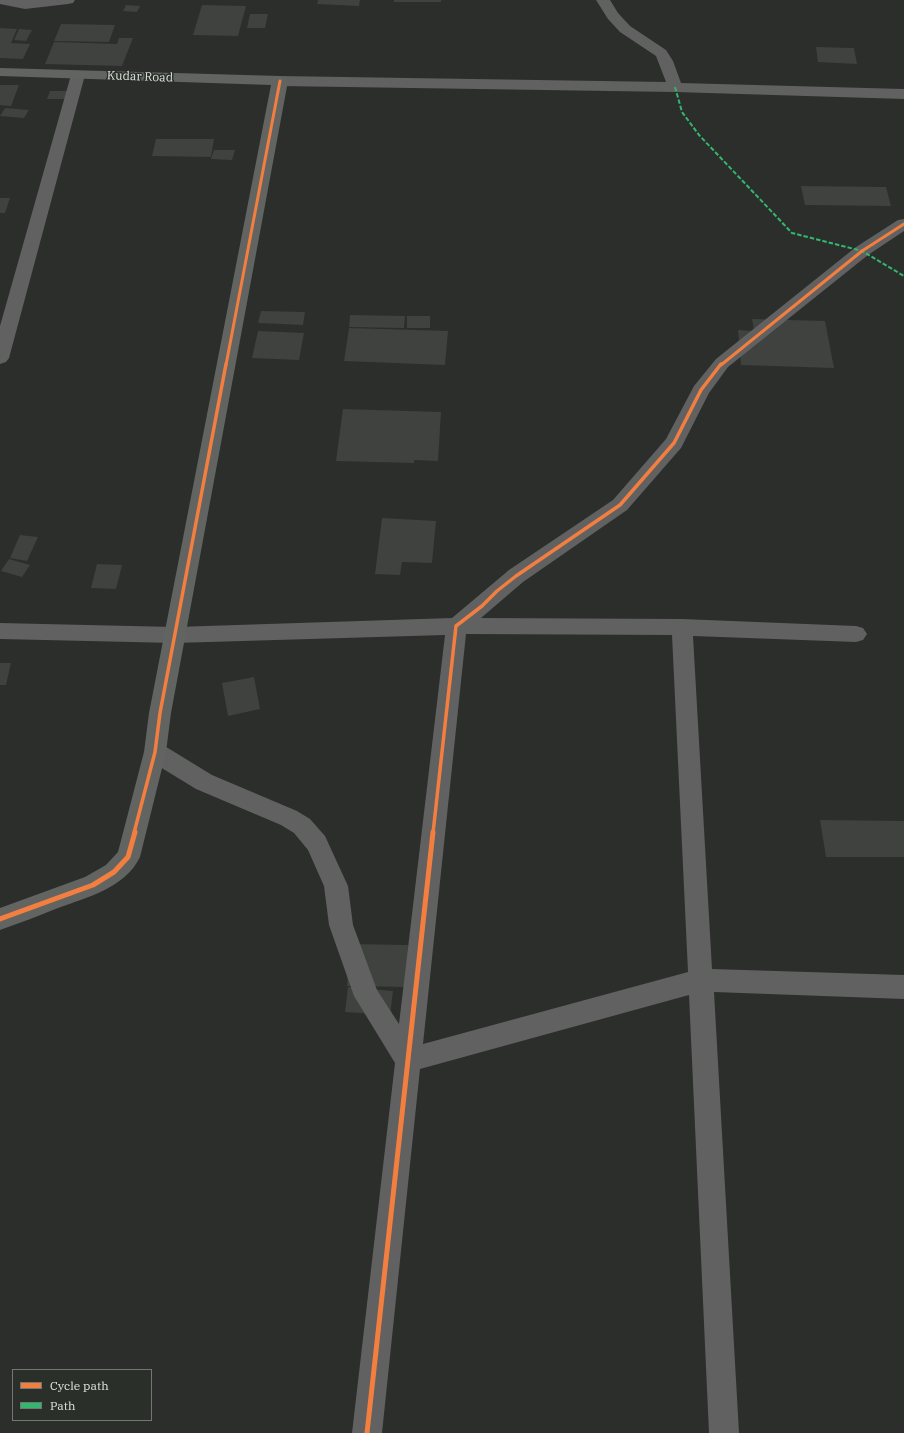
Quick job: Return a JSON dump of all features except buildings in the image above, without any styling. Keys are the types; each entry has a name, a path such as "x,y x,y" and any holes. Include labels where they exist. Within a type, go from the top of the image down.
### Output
{"street":[{"path":"0,0 25,5 68,0"},
{"path":"602,0 620,25 635,37 656,48 662,54 675,87"},
{"name":"Kudar Road","path":"0,72 280,81"},
{"path":"0,358 78,75"},
{"path":"0,919 93,885 114,872 128,857 155,752 160,713 280,81 675,87 904,94"},
{"path":"367,1433 456,626 482,606 497,591 620,505 674,443 701,390 722,363 862,251 904,224"},
{"path":"0,631 175,635 456,626 682,627 856,634"},
{"path":"682,627 724,1433"},
{"path":"155,752 204,782 290,818 302,826 317,843 336,886 340,925 367,996 408,1060"},
{"path":"408,1060 700,980 904,987"}],"marked path":[{"path":"675,87 682,112 699,135 792,233 862,251 904,276"}],"cycle path":[{"path":"0,919 93,885 114,872 128,857 155,752 160,713 280,81"},
{"path":"367,1433 456,626 482,606 497,591 516,576 620,505 674,443 701,390 722,363 862,251 904,224"}]}
